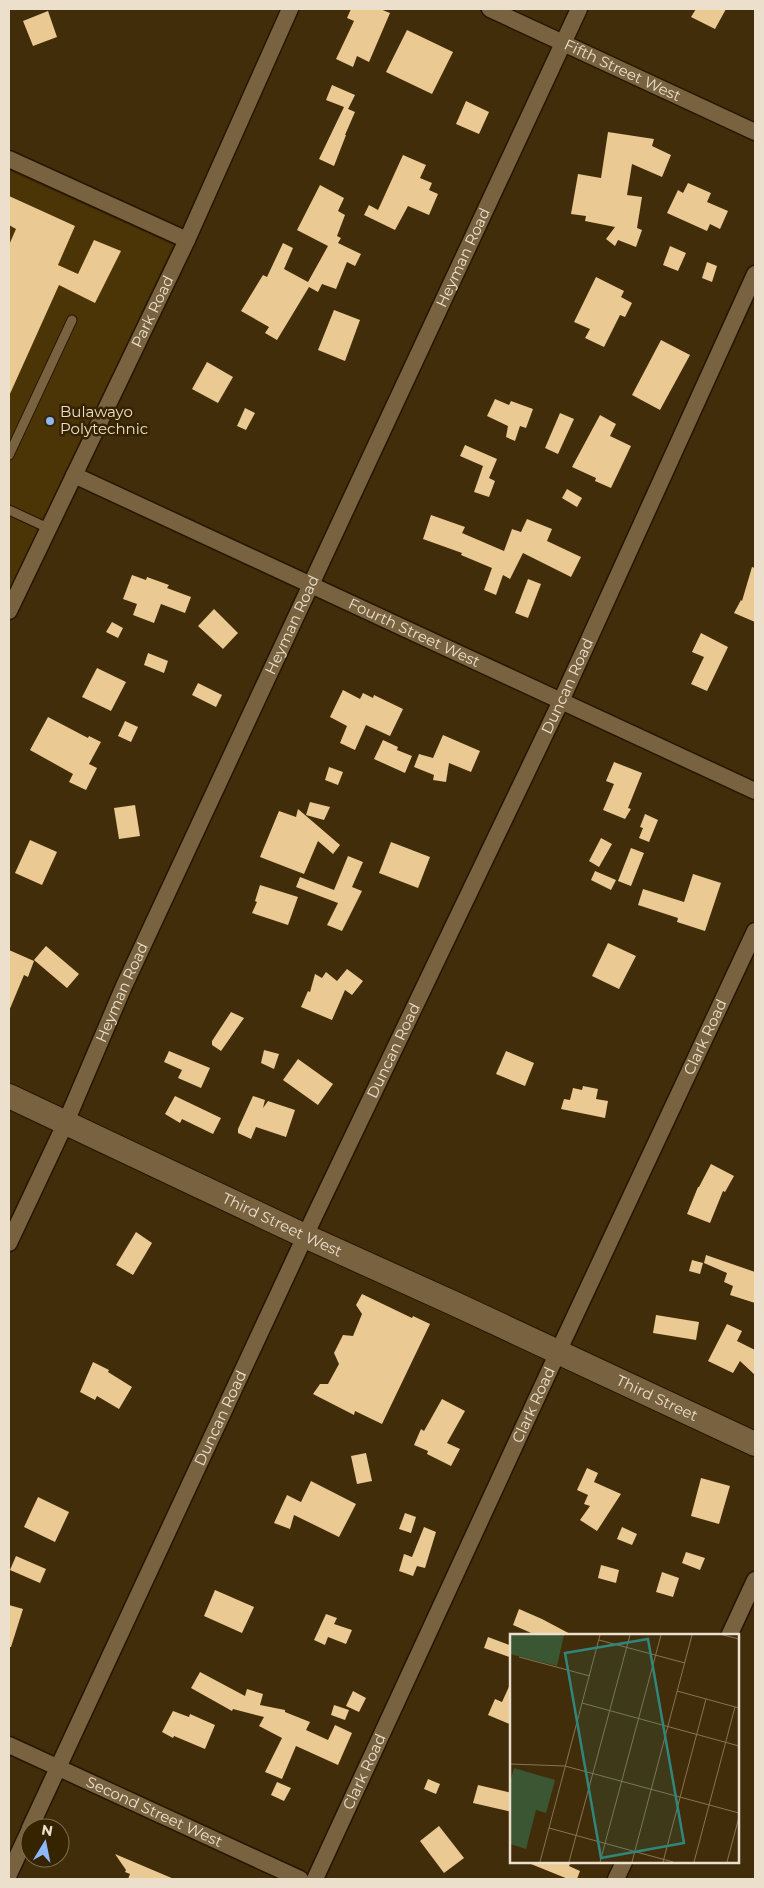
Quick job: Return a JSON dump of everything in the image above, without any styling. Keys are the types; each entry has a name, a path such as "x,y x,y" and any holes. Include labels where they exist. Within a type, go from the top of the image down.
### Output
{"main road":[{"name":"Third Street West","path":"9,1096 305,1236 558,1352"},
{"name":"Third Street","path":"558,1352 755,1444"}],"street":[{"name":"Park Road","path":"9,611 186,240 290,9"},
{"name":"Fifth Street West","path":"490,9 755,132"},
{"name":"Heyman Road","path":"9,1243 66,1122 124,986 579,9"},
{"path":"9,159 186,240"},
{"name":"Duncan Road","path":"35,1818 305,1236 560,701 755,274"},
{"name":"Fourth Street West","path":"74,475 755,791"},
{"name":"Clark Road","path":"316,1879 558,1352 755,931"},
{"path":"730,1634 755,1580"},
{"name":"Second Street West","path":"9,1745 300,1879"},
{"name":"Duncan Road","path":"9,1874 20,1850"},
{"path":"616,1879 624,1863"}],"lane":[{"path":"9,455 72,320"},
{"path":"9,510 48,528"}],"shaded area":[{"name":"Bulawayo Polytechnic","path":"9,171 173,245 9,596"}],"building":[{"path":"351,9 380,9 390,13 369,62 357,56 353,67 336,59 354,21 347,18"},
{"path":"696,9 726,9 715,29 691,17"},
{"path":"48,11 57,37 33,46 23,21"},
{"path":"407,30 453,52 432,94 386,72"},
{"path":"332,85 355,95 348,109 355,112 334,166 319,159 344,107 326,100"},
{"path":"466,101 489,112 479,134 456,124"},
{"path":"608,132 654,139 652,146 671,155 662,177 632,164 627,195 642,197 637,228 642,230 636,247 618,240 615,246 606,239 615,227 585,221 586,216 571,214 578,174 601,178"},
{"path":"403,155 426,165 420,178 432,183 429,190 438,194 429,215 408,206 395,230 364,215 369,205 378,210"},
{"path":"688,183 711,193 707,202 728,211 720,229 710,224 707,231 667,213 678,190 683,193"},
{"path":"320,185 344,198 338,211 345,215 337,236 341,238 338,243 361,254 355,266 347,262 336,289 322,284 318,292 309,287 277,340 265,333 269,327 241,311 263,275 267,277 283,243 293,248 284,269 308,282 328,246 297,230"},
{"path":"9,196 75,226 58,265 78,274 94,240 121,251 95,303 59,285 9,396 9,245 16,229 9,225"},
{"path":"670,246 686,253 678,271 663,265"},
{"path":"707,262 717,266 712,282 702,278"},
{"path":"596,277 624,291 621,297 632,303 625,317 620,315 604,347 585,338 590,329 574,322"},
{"path":"334,310 360,320 345,361 318,350"},
{"path":"661,340 690,355 660,410 632,395"},
{"path":"207,362 233,377 218,403 192,389"},
{"path":"495,399 509,405 511,401 533,409 526,428 520,426 515,441 506,437 508,426 487,416"},
{"path":"245,408 255,413 246,430 237,426"},
{"path":"560,413 574,419 558,454 545,448"},
{"path":"600,415 616,424 610,436 631,446 611,488 595,481 596,478 572,467"},
{"path":"465,445 497,459 489,478 495,481 489,497 474,492 483,466 460,456"},
{"path":"567,489 582,498 577,507 562,498"},
{"path":"431,515 465,527 462,533 504,551 512,529 521,532 527,519 552,529 547,541 581,557 571,577 523,553 510,579 503,575 496,595 484,590 492,568 461,555 462,553 423,539"},
{"path":"752,567 755,568 755,622 734,613 742,601"},
{"path":"132,575 146,580 147,577 169,585 167,588 191,597 185,613 161,604 154,623 133,615 137,604 123,599"},
{"path":"528,579 541,584 528,618 515,613"},
{"path":"214,609 238,633 223,649 198,626"},
{"path":"112,622 123,628 118,638 106,632"},
{"path":"701,633 728,647 707,691 691,684 704,657 692,652"},
{"path":"148,653 168,661 164,673 144,665"},
{"path":"97,668 126,682 111,711 82,697"},
{"path":"198,683 222,695 216,707 192,695"},
{"path":"343,690 360,699 363,693 373,698 374,695 403,709 390,736 366,725 355,750 340,743 347,726 330,717"},
{"path":"48,717 88,738 89,736 101,742 89,764 97,768 86,790 69,782 73,774 30,750"},
{"path":"125,721 138,727 131,742 118,736"},
{"path":"443,735 480,751 471,772 449,763 446,782 433,780 434,775 414,767 419,754 433,758"},
{"path":"383,740 398,747 397,750 412,756 405,773 374,759"},
{"path":"614,762 642,773 628,808 631,809 625,819 603,810 614,784 606,781"},
{"path":"329,767 343,772 338,785 325,780"},
{"path":"310,802 330,807 324,820 306,815"},
{"path":"135,805 140,836 119,839 114,808"},
{"path":"298,809 340,845 333,854 318,841 304,874 260,857 279,811 296,817"},
{"path":"645,814 658,820 649,842 639,838 643,828 640,827"},
{"path":"601,838 612,844 599,867 589,861"},
{"path":"30,840 57,852 42,885 15,873"},
{"path":"391,842 430,857 418,888 379,873"},
{"path":"631,848 644,853 631,886 618,881"},
{"path":"348,856 363,862 352,887 362,891 342,931 327,925 338,903 296,887 300,877 334,890"},
{"path":"595,871 616,880 611,890 591,880"},
{"path":"693,874 721,883 705,931 677,922 678,918 638,905 643,889 684,902"},
{"path":"260,885 298,897 288,925 252,913 257,902 255,901"},
{"path":"608,943 636,956 619,989 592,976"},
{"path":"46,946 79,974 67,988 34,960"},
{"path":"9,950 34,961 28,977 24,975 9,1011"},
{"path":"347,969 363,981 352,995 345,990 332,1020 301,1007 308,991 310,992 315,974 322,978 326,972 337,981"},
{"path":"231,1012 244,1018 221,1051 212,1045 212,1041"},
{"path":"264,1050 279,1054 274,1069 261,1063"},
{"path":"169,1051 210,1068 201,1088 178,1078 182,1070 164,1062"},
{"path":"506,1051 534,1063 525,1086 496,1074"},
{"path":"298,1059 333,1084 318,1105 283,1080"},
{"path":"583,1086 598,1089 596,1099 608,1101 605,1118 561,1109 564,1099 570,1100 573,1088 582,1090"},
{"path":"175,1096 221,1118 213,1134 182,1119 180,1123 165,1114"},
{"path":"253,1096 265,1100 263,1108 268,1101 295,1110 286,1137 256,1127 251,1139 238,1133 238,1129"},
{"path":"711,1164 734,1176 725,1192 723,1191 710,1223 687,1214 698,1187"},
{"path":"136,1232 152,1243 133,1275 116,1265"},
{"path":"706,1255 755,1272 755,1303 730,1295 733,1286 724,1282 727,1273 704,1263"},
{"path":"692,1260 703,1263 700,1274 689,1271"},
{"path":"362,1294 412,1318 413,1316 430,1324 382,1424 355,1411 354,1415 313,1394 320,1384 328,1384 339,1364 334,1353 343,1335 353,1336 362,1314 356,1305"},
{"path":"656,1315 699,1322 696,1340 653,1333"},
{"path":"727,1324 742,1331 737,1341 755,1350 755,1375 740,1361 733,1373 708,1361"},
{"path":"93,1362 109,1370 108,1372 132,1387 119,1409 97,1396 95,1400 80,1392"},
{"path":"442,1399 465,1411 447,1443 460,1449 451,1466 427,1454 428,1451 414,1445 421,1429 424,1431"},
{"path":"366,1453 372,1481 357,1484 351,1456"},
{"path":"587,1468 598,1473 594,1482 621,1494 597,1531 580,1520 590,1506 584,1504 588,1495 577,1490"},
{"path":"701,1478 730,1486 719,1524 691,1516"},
{"path":"311,1481 356,1504 339,1537 294,1515 290,1529 274,1523 287,1495 301,1502"},
{"path":"38,1497 69,1512 55,1542 24,1527"},
{"path":"405,1513 416,1517 411,1533 399,1529"},
{"path":"424,1527 436,1532 425,1568 417,1566 413,1576 399,1571 404,1554 412,1557"},
{"path":"622,1527 637,1534 632,1545 617,1539"},
{"path":"686,1552 705,1558 700,1570 682,1563"},
{"path":"16,1556 46,1569 40,1583 10,1570"},
{"path":"601,1565 619,1570 616,1583 598,1578"},
{"path":"662,1572 679,1578 673,1597 656,1592"},
{"path":"215,1590 254,1607 242,1633 204,1616"},
{"path":"9,1605 23,1609 11,1647 9,1647"},
{"path":"519,1609 570,1634 533,1634 513,1625"},
{"path":"326,1614 337,1618 334,1624 352,1630 346,1644 328,1637 325,1645 314,1640"},
{"path":"488,1637 510,1645 510,1657 484,1648"},
{"path":"200,1672 245,1696 247,1689 263,1694 260,1705 285,1710 285,1712 310,1722 306,1730 328,1740 335,1725 352,1733 338,1765 296,1746 282,1779 265,1772 282,1738 259,1726 264,1717 233,1709 232,1711 191,1688"},
{"path":"510,1684 510,1724 488,1715 495,1699 502,1702"},
{"path":"353,1691 366,1698 359,1712 346,1706"},
{"path":"334,1705 349,1710 345,1720 331,1715"},
{"path":"173,1711 189,1717 190,1714 215,1725 205,1749 174,1736 173,1738 162,1732"},
{"path":"428,1779 440,1784 436,1794 424,1789"},
{"path":"277,1782 291,1788 284,1801 271,1795"},
{"path":"478,1785 510,1793 510,1812 473,1803"},
{"path":"439,1826 464,1858 444,1873 420,1841"},
{"path":"115,1854 174,1879 128,1879 130,1874 125,1872 126,1870"},
{"path":"528,1863 570,1863 569,1866 580,1871 577,1879 568,1879"}],"place":[{"name":"Bulawayo Polytechnic","path":"50,421"}]}
